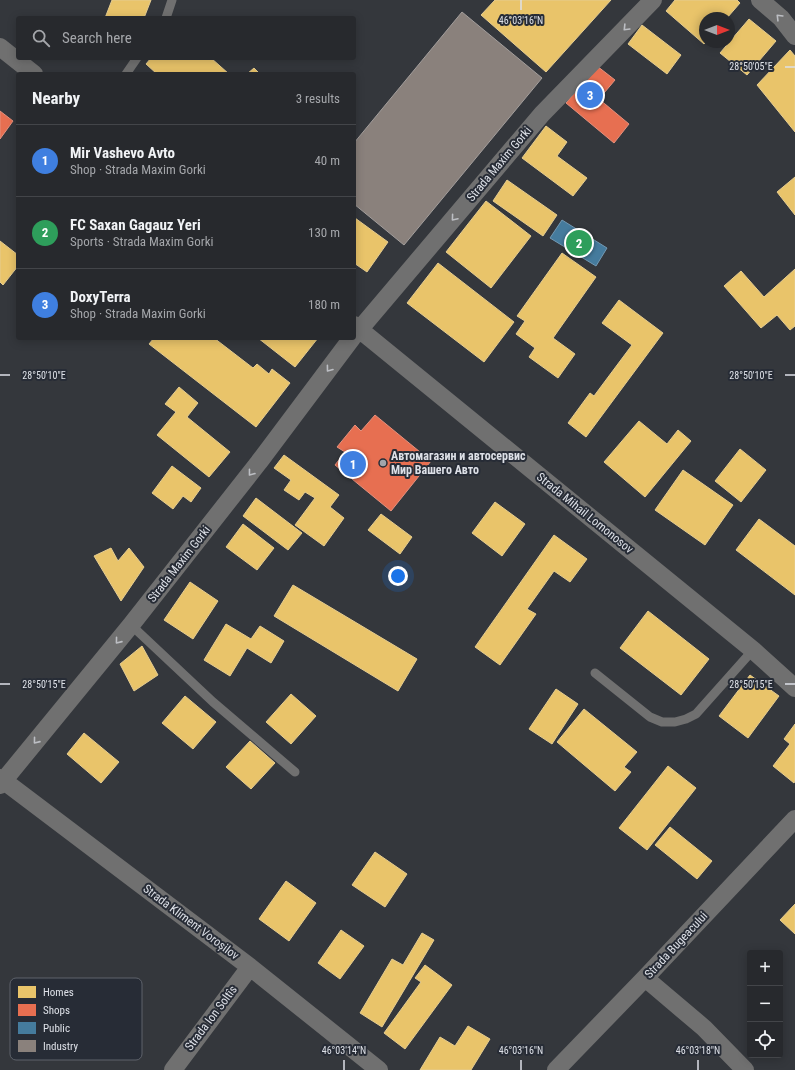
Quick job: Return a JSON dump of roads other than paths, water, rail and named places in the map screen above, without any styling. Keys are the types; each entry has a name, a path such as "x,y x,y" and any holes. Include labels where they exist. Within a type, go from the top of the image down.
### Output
{"street":[{"name":"Strada Maxim Gorki","path":"356,331 542,114 653,0"},
{"path":"760,0 781,18 795,36"},
{"path":"0,47 16,60"},
{"path":"16,60 31,72"},
{"name":"Strada Mihail Lomonosov","path":"356,333 753,650 795,688"},
{"name":"Strada Maxim Gorki","path":"1,782 131,625 259,462 349,340"},
{"name":"Strada Kliment Voroșilov","path":"1,782 250,967 379,1070"},
{"name":"Strada Bugeacului","path":"556,1070 795,818"},
{"name":"Strada Ion Soltîs","path":"173,1070 250,967"},
{"path":"644,978 704,1028 745,1070"}],"lane":[{"path":"167,16 172,0"},
{"path":"127,72 136,60"},
{"path":"131,625 213,702 295,772"},
{"path":"595,673 650,717 662,722 675,722 696,714 753,650"}],"place":[{"name":"DoxyTerra","path":"590,95"},
{"name":"FC Saxan Gagauz Yeri","path":"579,243"},
{"name":"Автомагазин и автосервис Мир Вашего Авто","path":"383,463"},
{"name":"Mir Vashevo Avto","path":"353,464"}]}
